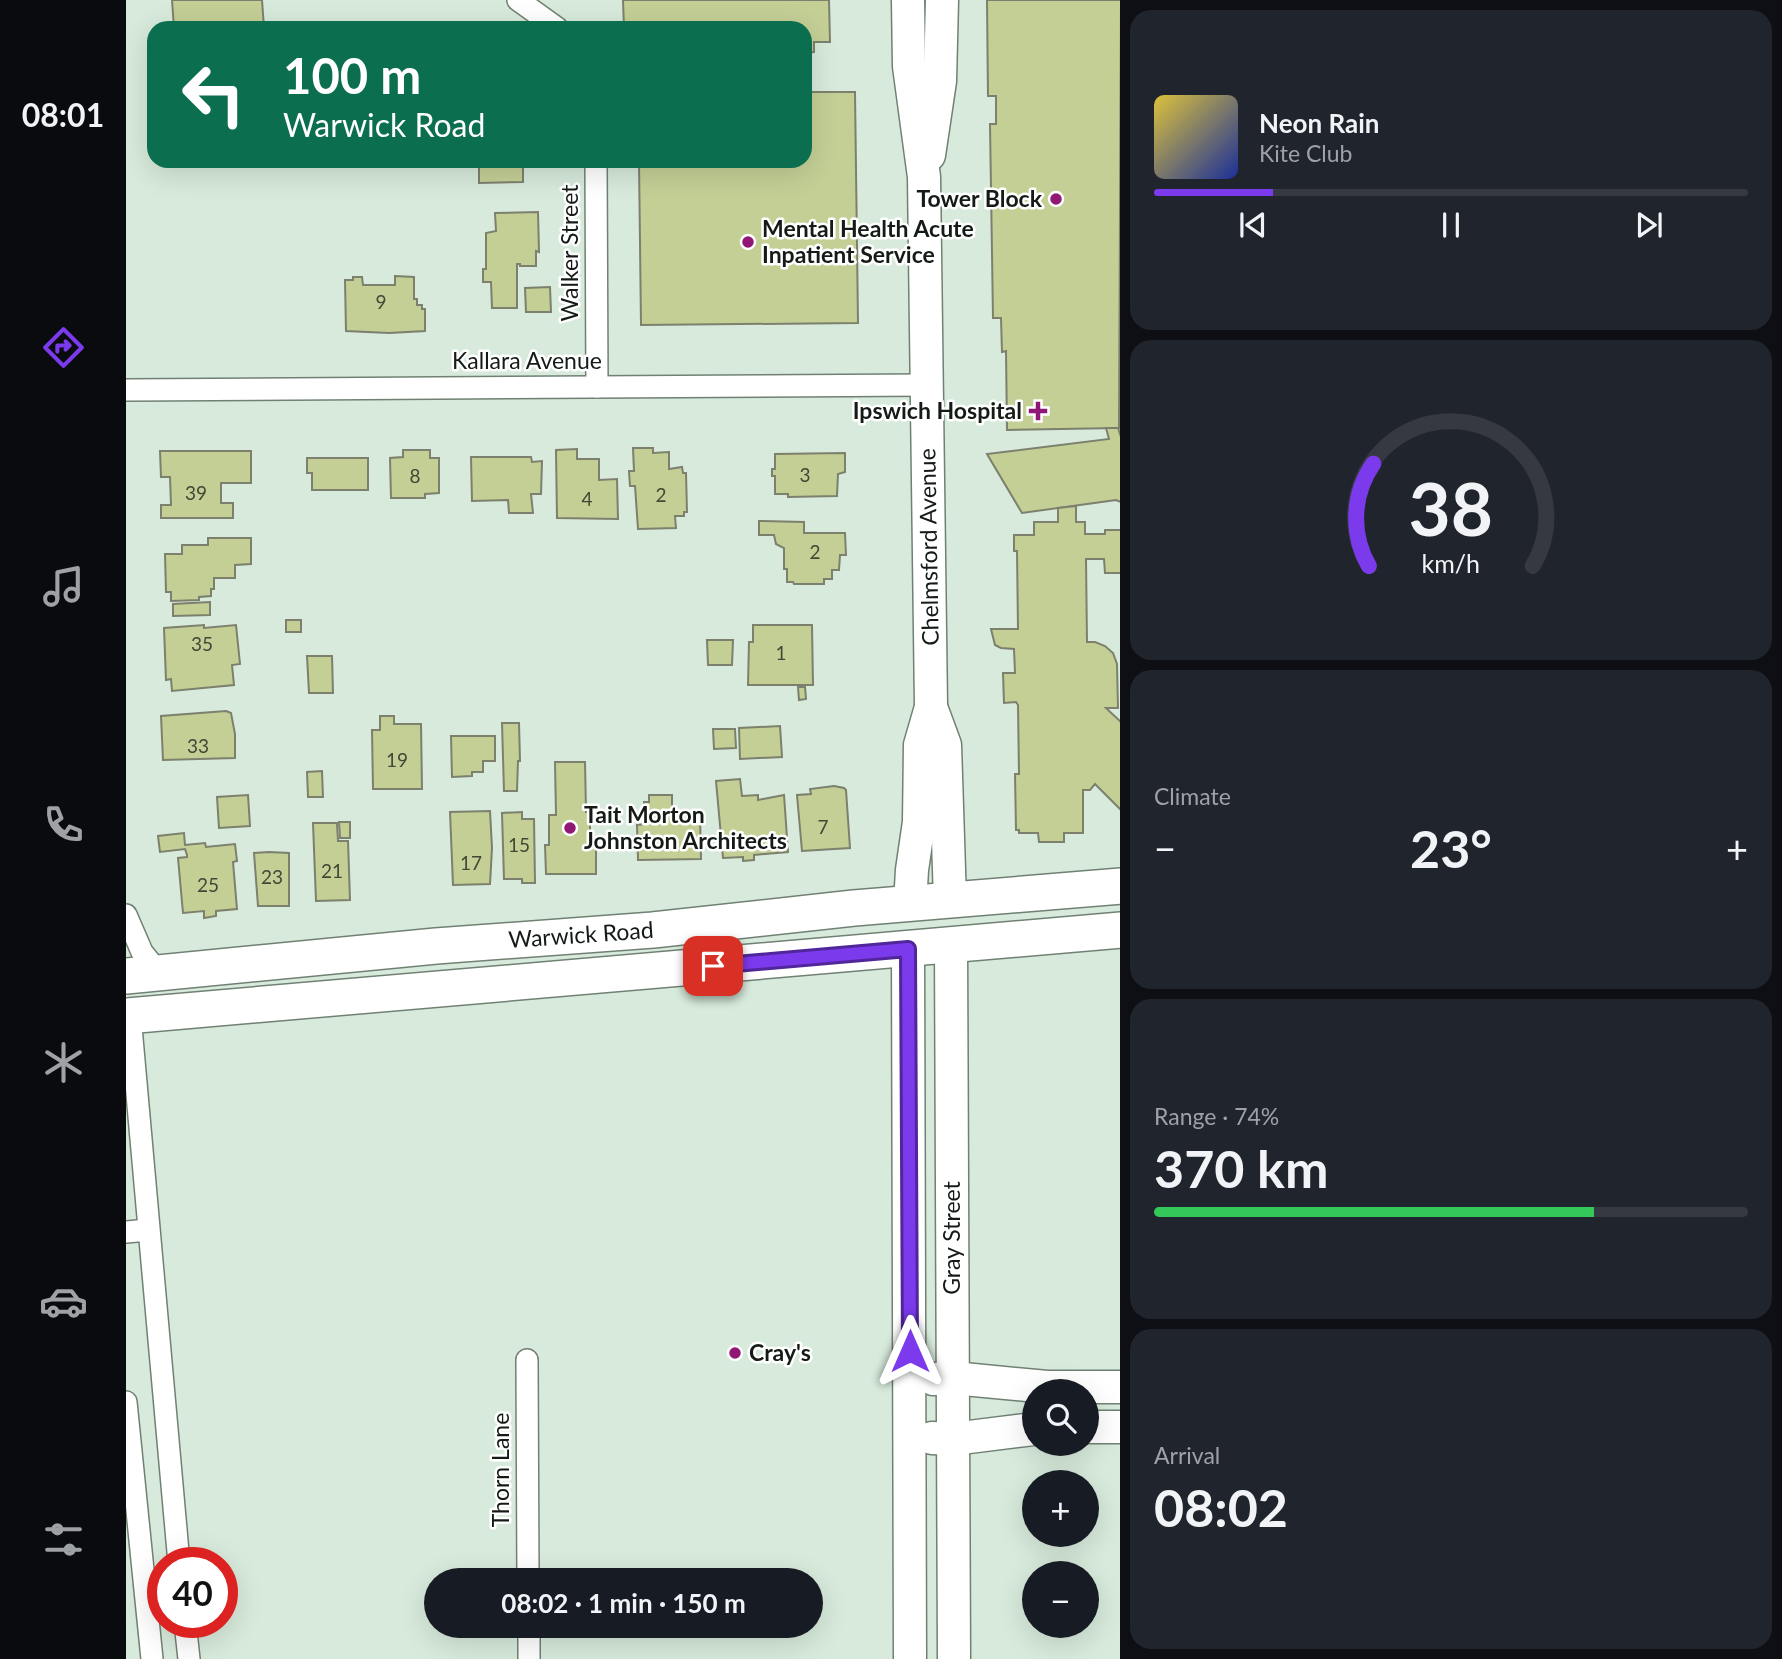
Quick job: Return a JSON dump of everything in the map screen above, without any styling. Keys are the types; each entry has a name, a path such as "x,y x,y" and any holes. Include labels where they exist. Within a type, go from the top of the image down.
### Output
{"main road":[{"name":"Warwick Road","path":"142,974 436,946 653,930 1117,885"},
{"name":"Gray Street","path":"950,901 951,945"},
{"name":"Gray Street","path":"908,949 911,904"},
{"name":"Warwick Road","path":"127,1015 1120,930"}],"street":[{"path":"518,0 547,21"},
{"name":"Chelmsford Avenue","path":"908,0 909,66 922,168 928,385 931,707 920,745 919,822 912,870 911,904"},
{"path":"922,168 926,0"},
{"name":"Chelmsford Avenue","path":"922,168 939,97 942,0"},
{"name":"Walker Street","path":"596,168 597,387"},
{"name":"Kallara Avenue","path":"126,390 928,385"},
{"name":"Chelmsford Avenue","path":"931,707 945,745 950,901"},
{"path":"126,915 142,953 142,974"},
{"name":"Gray Street","path":"951,945 954,1659"},
{"name":"Gray Street","path":"908,949 911,1659"},
{"path":"127,1015 177,1547"},
{"path":"909,1055 915,1048 930,1043 943,1047 952,1056"},
{"path":"126,1232 148,1230"},
{"name":"Thorn Lane","path":"527,1360 528,1568"},
{"path":"910,1379 953,1378 1047,1387 1120,1387"},
{"path":"126,1402 152,1659"},
{"path":"1099,1427 1120,1427"},
{"path":"910,1438 953,1439 1022,1430"},
{"path":"136,1516 174,1513"},
{"path":"187,1638 189,1659"},
{"path":"529,1638 529,1659"}],"building":[{"path":"172,0 262,0 264,21 174,21"},
{"path":"623,0 829,0 830,42 814,42 812,52 812,21 624,21"},
{"name":"Tower Block","path":"987,0 1120,0 1119,428 1007,430 1006,351 1002,352 1001,318 993,318 990,124 996,124 996,96 988,96"},
{"name":"Mental Health Acute Inpatient Service","path":"812,92 855,92 858,323 641,325 639,168 812,168"},
{"path":"479,168 523,168 523,182 479,183"},
{"path":"538,212 539,252 536,251 536,266 517,264 517,308 492,308 491,282 483,282 483,269 486,269 486,233 496,231 495,213"},
{"path":"395,276 414,277 414,299 417,299 417,305 422,305 422,309 425,309 425,331 346,331 345,280 362,277 363,285 395,285"},
{"path":"550,287 551,312 526,312 525,288"},
{"path":"1106,428 1118,428 1120,502 1022,513 987,454 1109,439"},
{"path":"633,448 653,448 653,453 669,452 669,469 682,467 683,473 686,473 687,512 684,512 684,516 675,516 676,528 638,529 635,486 630,486 629,471 634,471"},
{"path":"577,449 577,459 599,459 599,480 617,479 618,519 557,518 556,450"},
{"path":"403,450 430,450 430,458 439,458 439,493 425,494 425,498 391,498 390,458 403,457"},
{"path":"160,451 251,451 251,483 221,483 221,503 233,503 233,518 161,518 161,505 171,505 170,477 161,477"},
{"path":"845,453 845,472 838,474 837,496 788,497 788,494 775,494 775,476 772,476 772,469 775,469 775,454"},
{"path":"471,457 531,457 532,462 542,461 541,494 531,494 533,513 509,513 508,500 472,501"},
{"path":"307,458 368,458 368,490 312,490 312,473 307,473"},
{"path":"1076,506 1076,522 1085,522 1085,534 1105,534 1105,530 1120,530 1120,573 1105,573 1104,559 1086,559 1087,642 1105,646 1113,653 1117,664 1118,708 1106,708 1120,721 1120,809 1095,784 1090,790 1083,790 1083,833 1064,833 1064,842 1039,842 1038,833 1019,833 1019,830 1016,830 1015,774 1019,774 1018,705 1016,702 1004,703 1003,673 1015,673 1014,649 995,645 991,629 1018,629 1017,551 1014,551 1014,535 1034,535 1034,522 1058,522 1058,508"},
{"path":"759,521 804,522 804,533 845,533 846,555 840,555 839,570 832,570 832,579 824,579 824,584 787,582 784,548 776,544 774,535 759,535"},
{"path":"208,538 251,538 251,564 235,565 235,578 214,578 211,596 199,597 199,600 171,601 171,592 166,592 165,554 182,554 182,545 208,545"},
{"path":"210,602 210,615 173,616 173,604"},
{"path":"286,620 301,620 301,632 286,632"},
{"path":"204,625 204,628 236,625 240,664 232,665 234,685 172,691 171,679 166,680 164,628"},
{"path":"753,625 812,625 813,685 748,685 749,642 753,642"},
{"path":"707,640 733,640 732,665 708,665"},
{"path":"307,656 332,656 333,693 309,693"},
{"path":"798,687 805,687 806,699 799,700"},
{"path":"226,711 231,713 235,734 235,758 163,760 161,716"},
{"path":"380,716 394,716 394,724 421,724 422,789 373,789 372,730 380,730"},
{"path":"502,723 519,723 520,761 517,791 504,791"},
{"path":"780,726 782,757 740,759 739,728"},
{"path":"713,729 735,729 736,748 714,749"},
{"path":"451,736 495,736 495,761 483,761 483,772 472,772 472,776 452,777"},
{"name":"Tait Morton Johnston Architects","path":"555,762 585,762 586,812 590,812 590,842 596,842 596,874 546,874 545,845 549,845 549,815 556,815"},
{"path":"322,771 323,797 308,797 307,772"},
{"path":"740,779 742,796 758,795 758,800 784,795 788,852 754,855 754,860 743,861 743,857 723,858 716,781"},
{"path":"834,786 846,790 850,848 802,851 797,795 811,794 810,789"},
{"path":"248,795 250,826 219,828 217,797"},
{"path":"649,795 672,795 672,815 700,815 701,859 638,860 637,825 645,824 644,802 649,802"},
{"path":"490,811 490,884 453,885 450,812"},
{"path":"522,812 522,819 534,819 535,883 522,883 522,879 504,879 502,813"},
{"path":"339,822 350,822 350,838 340,838"},
{"path":"313,823 337,823 338,841 348,841 350,900 316,901"},
{"path":"184,833 185,845 205,843 206,847 235,844 237,861 233,862 237,909 216,911 216,916 204,918 204,911 183,913 178,858 187,855 185,849 160,852 158,836"},
{"path":"254,853 289,853 289,906 258,906"}],"place":[{"name":"Tower Block","path":"1056,199"},
{"name":"Mental Health Acute Inpatient Service","path":"748,242"},
{"name":"Ipswich Hospital","path":"1038,411"},
{"name":"Tait Morton Johnston Architects","path":"570,828"},
{"name":"Cray's","path":"735,1353"}],"route":[{"path":"713,966 908,949 910,1351"}]}
